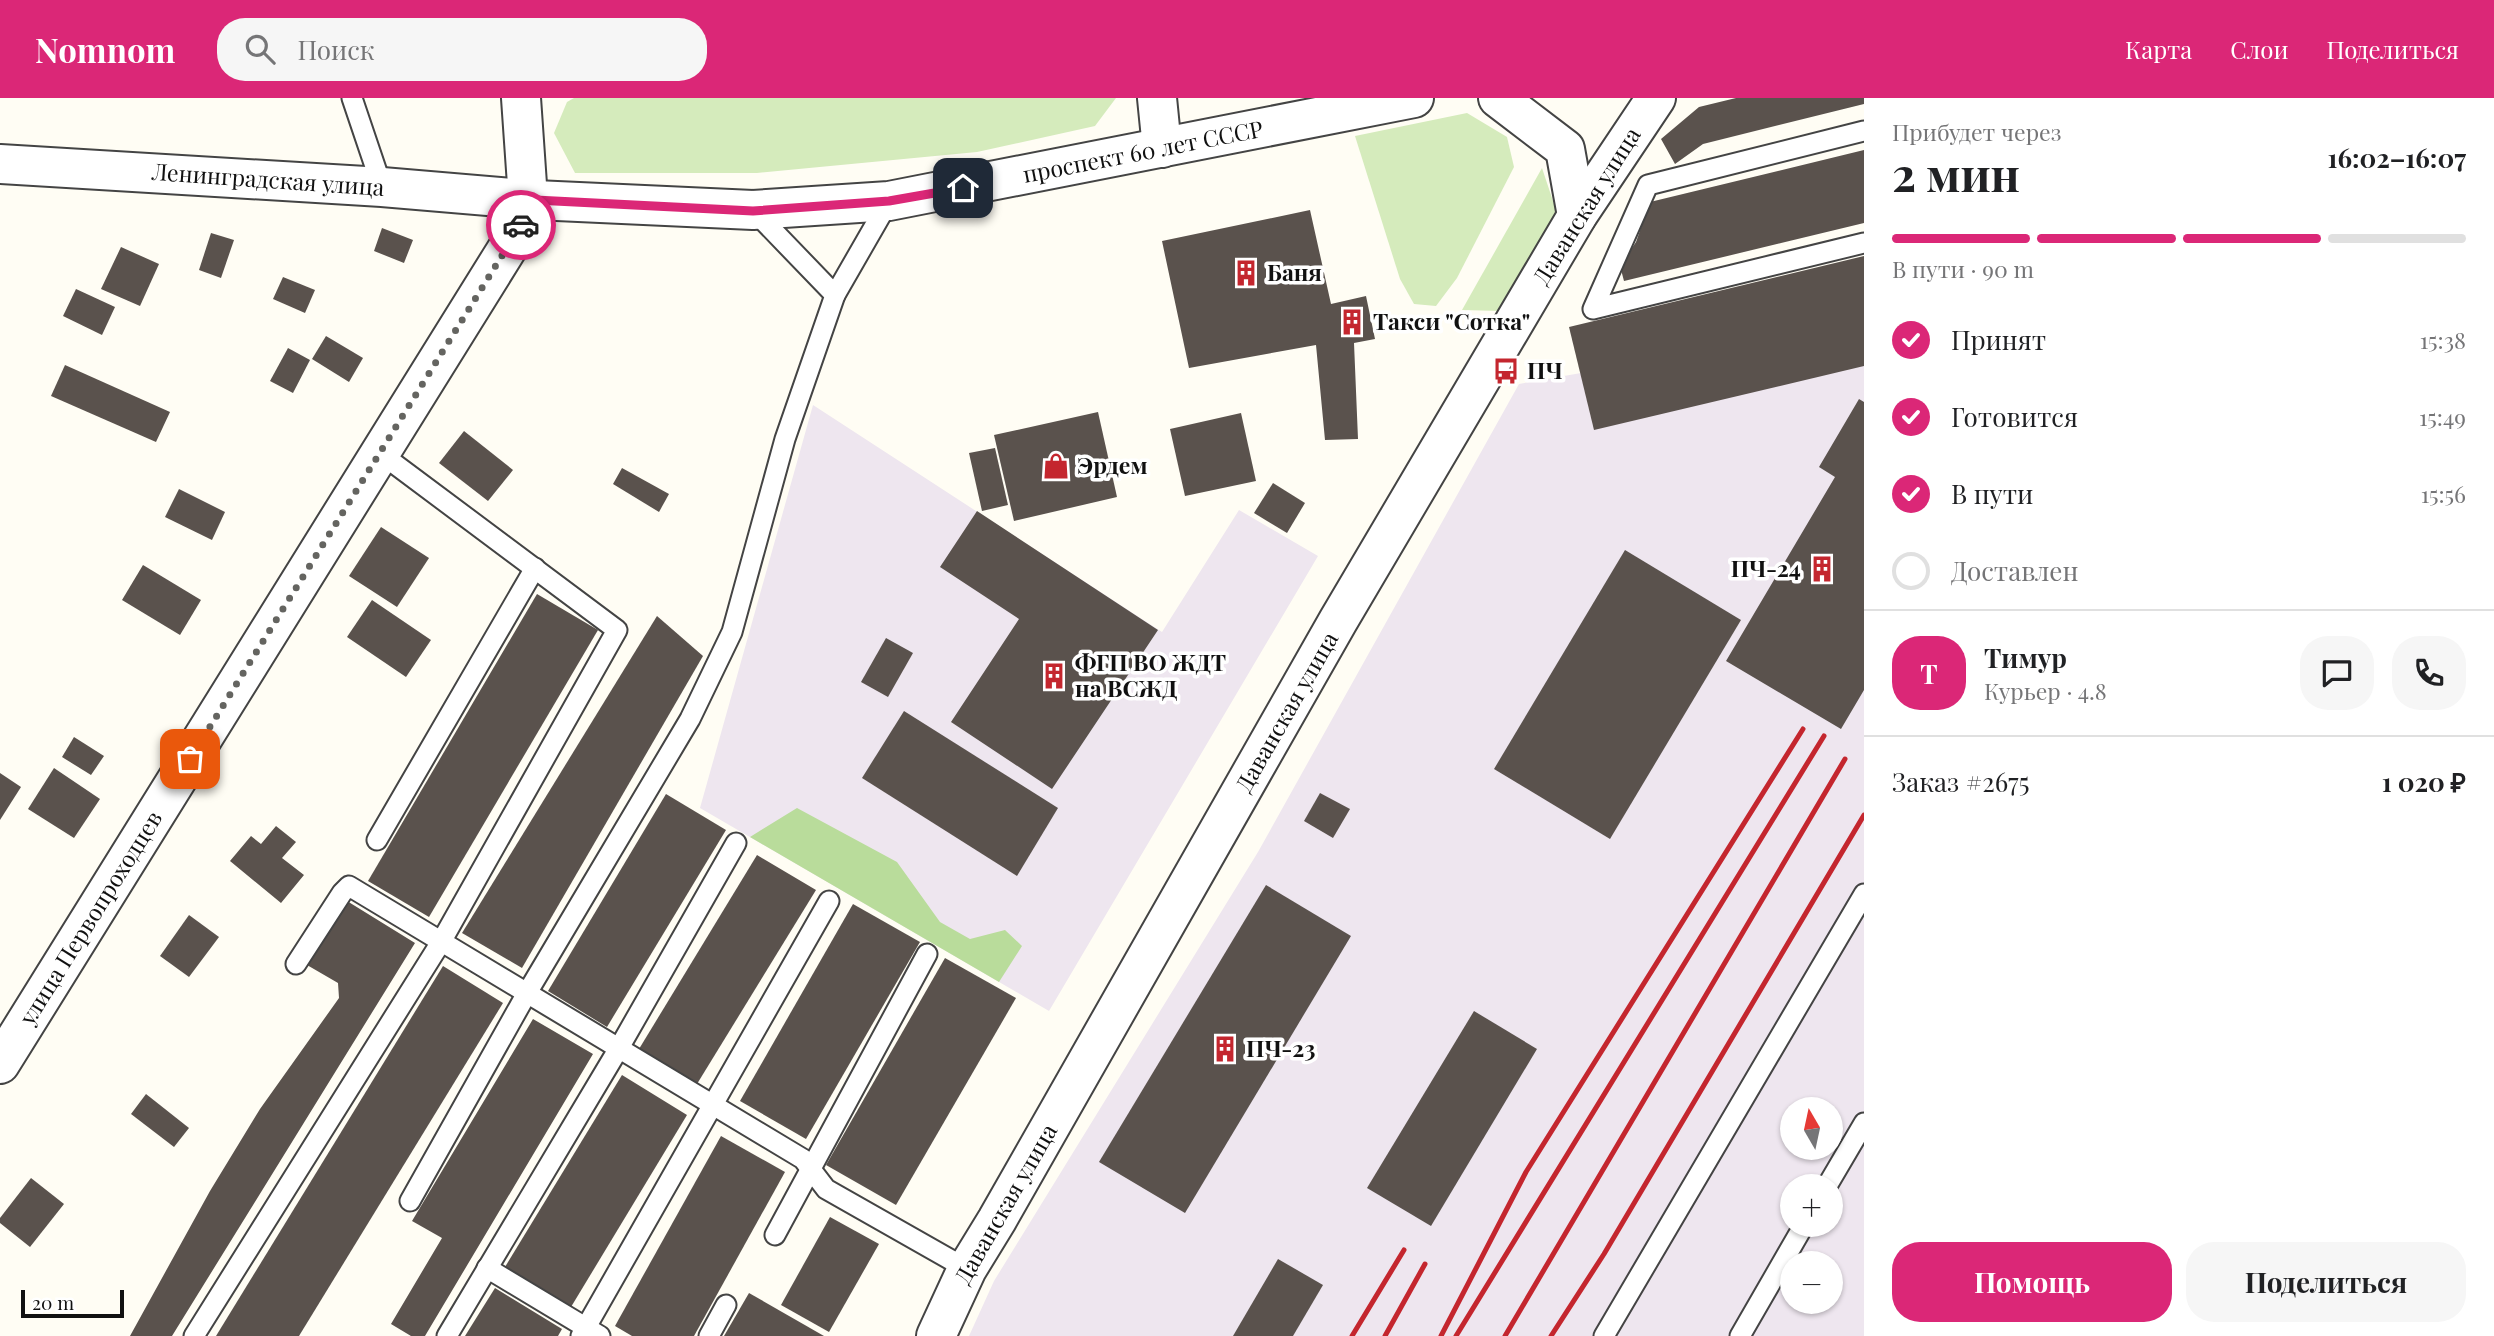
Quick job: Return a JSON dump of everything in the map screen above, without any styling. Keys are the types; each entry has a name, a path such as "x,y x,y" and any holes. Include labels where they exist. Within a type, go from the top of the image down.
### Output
{"street":[{"path":"521,98 532,199"},
{"path":"1157,98 1162,148"},
{"name":"проспект 60 лет СССР","path":"532,199 753,211 889,201 1414,98"},
{"path":"1498,98 1565,149 1577,216"},
{"name":"Даванская улица","path":"936,1336 967,1269 1338,621 1577,216 1656,98"},
{"name":"Ленинградская улица","path":"0,164 382,187 532,199"},
{"name":"улица Первопроходцев","path":"0,1064 507,249 532,199"}],"lane":[{"path":"352,98 382,187"},
{"path":"1864,131 1648,185 1593,309 1864,243"},
{"path":"410,1201 527,993 690,719 732,632 785,439 835,295 889,201"},
{"path":"753,211 835,295"},
{"path":"194,1336 441,942 617,629 380,453"},
{"path":"377,840 535,568"},
{"path":"447,1336 736,843"},
{"path":"296,964 349,886 803,1158 826,1189 967,1269"},
{"path":"1604,1336 1864,894"},
{"path":"487,1269 589,1333 829,901"},
{"path":"775,1235 927,954"},
{"path":"1834,1174 1864,1123"},
{"path":"1740,1336 1797,1237"},
{"path":"709,1336 726,1305"}],"shaded area":[{"path":"1864,305 1864,1336 969,1336 994,1281 1258,852 1519,384 1581,373"},
{"path":"813,405 1162,632 1239,510 1318,556 1049,1011 700,808"}],"green space":[{"path":"574,98 1116,98 1095,126 977,152 757,173 575,173 554,133 567,102"},
{"path":"1467,113 1507,137 1514,167 1457,278 1436,306 1414,304 1400,279 1355,136"},
{"path":"1542,168 1557,213 1500,311 1462,310"},
{"path":"797,808 897,862 940,922 970,939 1005,930 1022,946 999,982 750,837"}],"building":[{"path":"1736,98 1864,98 1864,104 1703,144 1675,164 1661,139 1699,107"},
{"path":"1864,150 1864,223 1624,281 1620,266 1636,242 1650,202"},
{"name":"Баня","path":"1310,210 1331,304 1366,296 1375,339 1354,343 1358,439 1325,440 1316,345 1189,368 1162,241"},
{"path":"382,228 413,240 404,263 374,251"},
{"path":"211,233 234,240 221,278 199,270"},
{"path":"121,247 159,264 140,306 101,289"},
{"path":"1864,256 1864,366 1594,430 1569,327"},
{"path":"283,277 315,290 305,313 273,299"},
{"path":"76,289 115,307 102,335 63,316"},
{"path":"326,336 363,358 349,382 312,359"},
{"path":"288,348 310,360 293,393 270,381"},
{"path":"65,365 170,412 156,442 51,396"},
{"name":"ПЧ-24","path":"1859,399 1864,402 1864,690 1841,729 1726,661 1835,477 1819,467"},
{"name":"Эрдем","path":"1098,412 1117,497 1014,521 994,435"},
{"path":"1241,413 1256,481 1185,496 1170,429"},
{"path":"464,431 513,470 488,501 439,463"},
{"path":"995,448 1008,505 982,511 969,453"},
{"path":"622,468 669,494 659,512 613,484"},
{"path":"1273,483 1305,503 1287,533 1254,513"},
{"path":"179,489 225,512 212,540 165,517"},
{"name":"ФГП ВО ЖДТ на ВСЖД","path":"977,511 1158,630 1052,789 951,722 1019,619 940,567"},
{"path":"381,527 429,558 397,607 349,576"},
{"path":"1625,550 1741,620 1610,839 1494,769"},
{"path":"143,565 201,600 180,635 122,600"},
{"path":"537,594 598,630 429,917 368,881"},
{"path":"372,600 431,640 406,677 347,637"},
{"path":"657,616 703,656 522,968 462,933"},
{"path":"886,638 913,653 888,697 861,682"},
{"path":"904,711 1058,808 1017,876 862,778"},
{"path":"74,737 104,756 91,775 62,757"},
{"path":"54,768 100,799 74,838 28,809"},
{"path":"0,773 21,787 0,820"},
{"path":"1320,793 1350,809 1333,838 1304,821"},
{"path":"666,794 726,830 607,1027 548,991"},
{"path":"276,826 296,842 282,858 304,875 281,903 230,861 251,836 261,844"},
{"path":"757,855 816,890 697,1084 639,1049"},
{"name":"ПЧ-23","path":"1266,885 1351,936 1185,1213 1099,1162"},
{"path":"347,901 415,943 172,1336 130,1336 210,1191 260,1109 339,998 338,983 307,965"},
{"path":"853,904 920,942 806,1139 740,1101"},
{"path":"189,915 219,937 189,977 160,956"},
{"path":"945,958 1016,998 896,1205 826,1165"},
{"path":"443,966 503,1003 299,1336 216,1336"},
{"path":"1474,1011 1537,1049 1431,1226 1367,1188"},
{"path":"533,1019 593,1054 425,1336 411,1336 391,1324 442,1238 412,1221"},
{"path":"622,1075 687,1115 571,1307 505,1267"},
{"path":"146,1094 189,1128 174,1147 131,1114"},
{"path":"721,1136 785,1172 694,1336 632,1336 615,1326"},
{"path":"31,1178 64,1204 30,1247 0,1223 0,1218"},
{"path":"830,1217 879,1244 829,1332 781,1305"},
{"path":"1278,1259 1323,1285 1293,1336 1233,1336"},
{"path":"495,1288 562,1329 558,1336 465,1336"},
{"path":"749,1293 824,1336 724,1336"}],"railway":[{"path":"1441,1336 1526,1172 1803,729"},
{"path":"1456,1336 1824,736"},
{"path":"1505,1336 1845,759"},
{"path":"1551,1336 1604,1254 1864,815"},
{"path":"1352,1336 1404,1250"},
{"path":"1385,1336 1425,1264"}],"way so far":[{"path":"190,759 521,225"}],"place":[{"name":"Баня","path":"1246,273"},
{"name":"Такси \"Сотка\"","path":"1352,322"},
{"name":"ПЧ","path":"1506,371"},
{"name":"Эрдем","path":"1056,466"},
{"name":"ПЧ-24","path":"1822,569"},
{"name":"ФГП ВО ЖДТ на ВСЖД","path":"1054,676"},
{"name":"ПЧ-23","path":"1225,1049"}],"route":[{"path":"521,225 535,200 753,211 889,201 963,188"}]}
